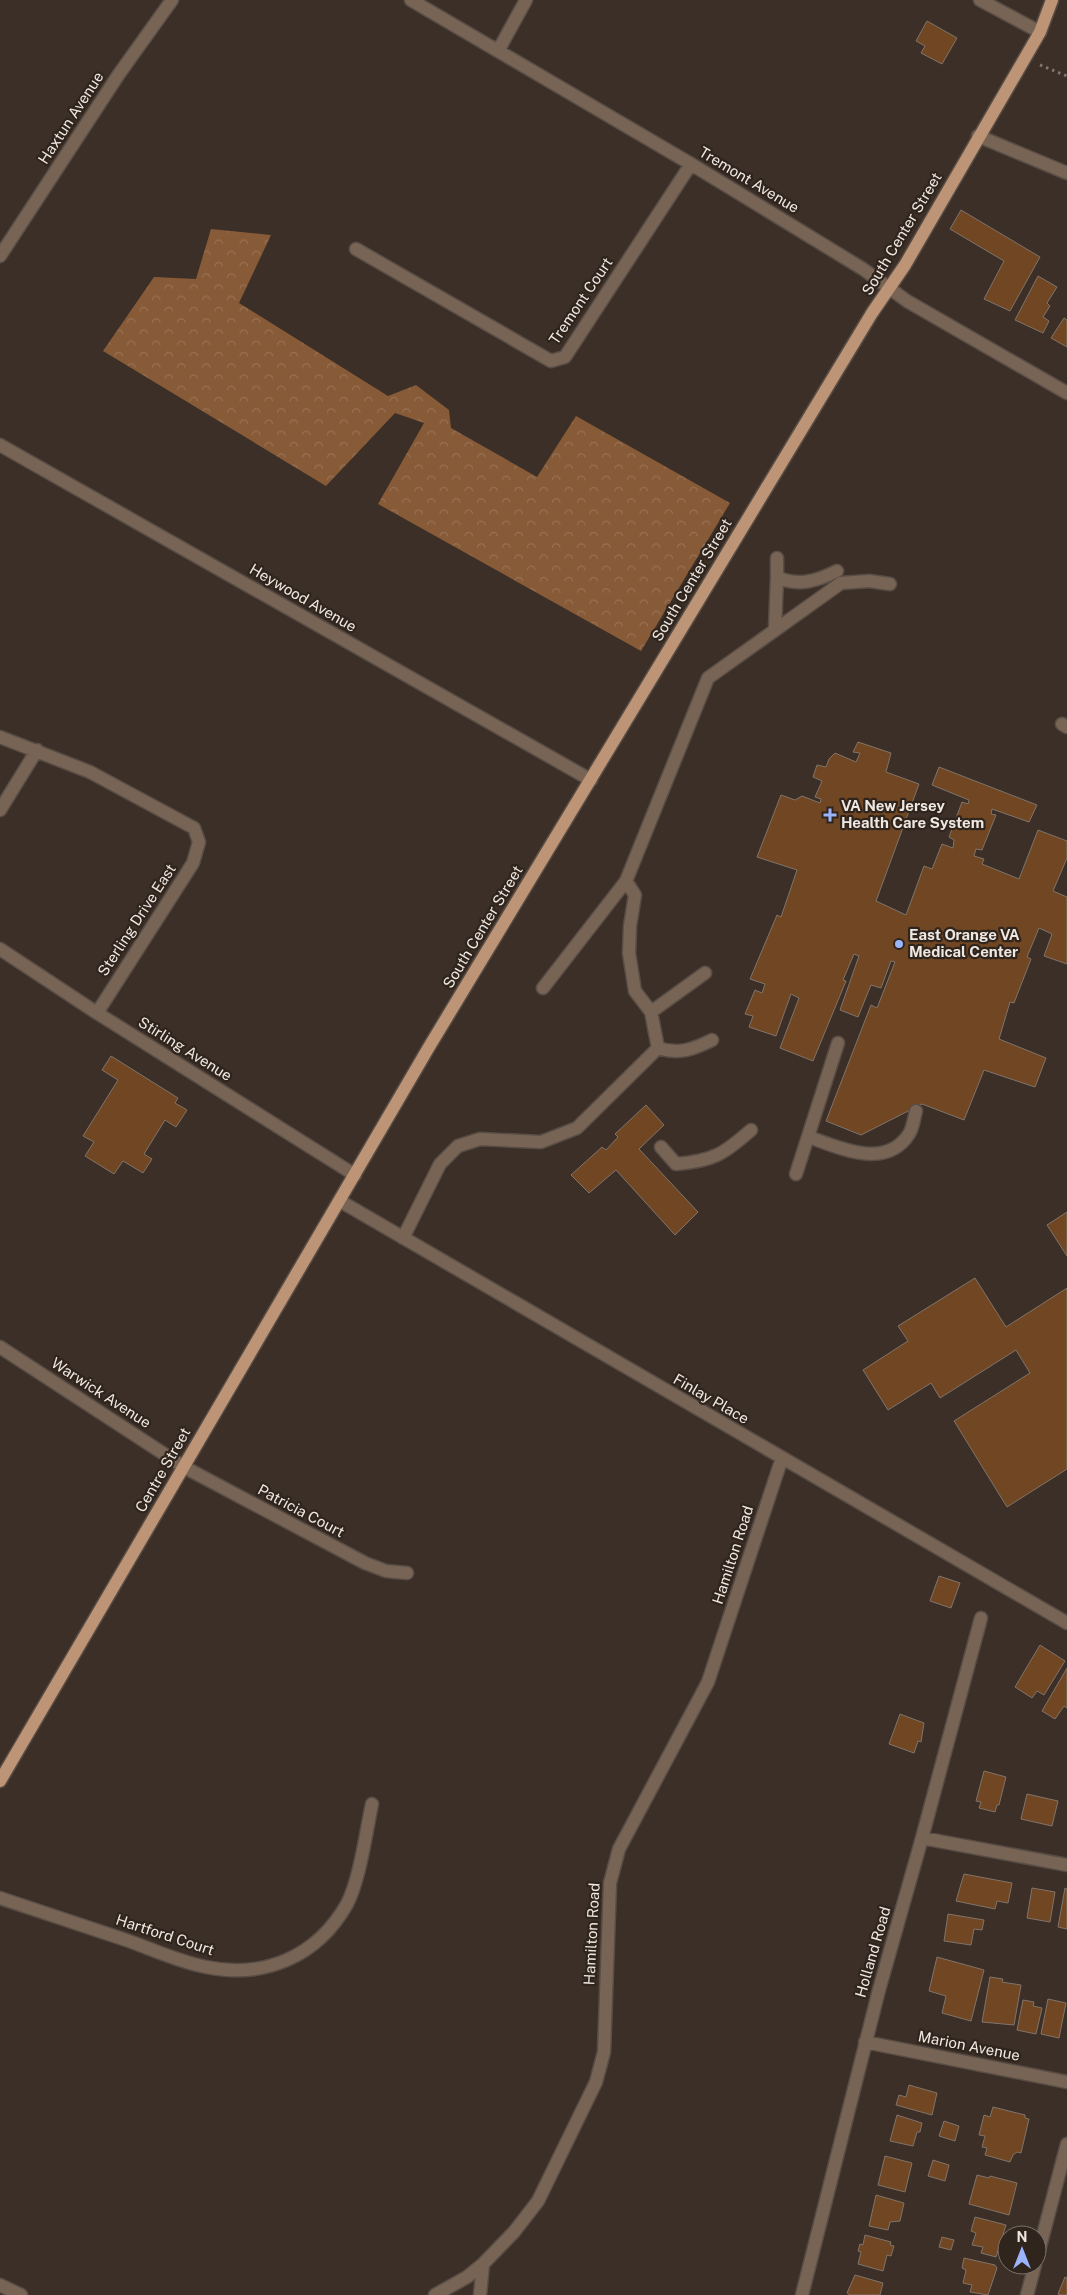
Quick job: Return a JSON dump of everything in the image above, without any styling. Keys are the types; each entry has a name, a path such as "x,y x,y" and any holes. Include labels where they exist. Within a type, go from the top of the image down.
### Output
{"main road":[{"name":"South Center Street","path":"355,1175 888,288 905,265 978,136 1040,32 1052,0"},
{"name":"Centre Street","path":"0,1781 355,1175"}],"street":[{"name":"Haxtun Avenue","path":"0,256 119,74 172,0"},
{"name":"Tremont Avenue","path":"411,0 427,4 498,51 691,164 863,269 888,288 1067,393"},
{"path":"498,51 526,0"},
{"path":"980,0 1040,32"},
{"path":"978,136 1067,173"},
{"name":"Tremont Court","path":"356,249 551,361 566,357 691,164"},
{"name":"Heywood Avenue","path":"0,445 591,780"},
{"path":"775,628 777,558"},
{"path":"777,577 789,583 817,581 837,571"},
{"path":"543,988 626,881 708,678 775,628 841,583 869,581 890,584"},
{"path":"0,737 37,750 0,810"},
{"name":"Sterling Drive East","path":"37,750 90,772 194,828 199,842 193,863 97,1013"},
{"path":"626,881 635,895 630,926 629,953 635,991 651,1012 658,1048"},
{"name":"Stirling Avenue","path":"0,949 97,1013 355,1175"},
{"path":"651,1012 705,973"},
{"path":"658,1048 668,1052 690,1051 712,1040"},
{"path":"796,1174 838,1043"},
{"path":"403,1238 440,1164 458,1146 480,1139 541,1142 578,1128 658,1048"},
{"path":"809,1138 844,1149 874,1155 896,1149 910,1133 916,1111"},
{"path":"660,1147 676,1164 700,1162 725,1152 751,1130"},
{"name":"Finlay Place","path":"340,1201 1067,1623"},
{"name":"Warwick Avenue","path":"0,1347 184,1467"},
{"name":"Hamilton Road","path":"435,2295 467,2278 483,2264 514,2232 538,2201 596,2082 604,2052 610,1883 618,1849 708,1682 782,1458"},
{"name":"Patricia Court","path":"184,1467 364,1563 386,1571 406,1573"},
{"name":"Holland Road","path":"802,2295 865,2042 922,1838 980,1618"},
{"name":"Hartford Court","path":"0,1898 205,1967 247,1971 273,1966 299,1956 319,1940 334,1924 348,1902 372,1804"},
{"path":"922,1838 1067,1865"},
{"name":"Marion Avenue","path":"865,2042 1067,2082"},
{"path":"1046,2225 1067,2144"},
{"path":"480,2295 483,2264"},
{"path":"1027,2295 1032,2275"},
{"path":"0,2285 21,2295"}],"path":[{"path":"1040,65 1067,76"}],"green space":[{"path":"211,229 271,235 239,303 388,396 416,385 449,410 451,428 537,477 576,416 730,503 641,651 378,504 424,423 395,413 326,486 103,351 154,277 196,279"}],"building":[{"path":"927,21 957,38 942,64 921,53 925,46 916,41"},
{"path":"961,210 1040,257 1010,311 984,299 1004,261 950,229"},
{"path":"1038,276 1057,287 1047,303 1050,306 1043,317 1049,321 1043,333 1015,320"},
{"path":"1064,318 1067,320 1067,347 1051,338"},
{"name":"East Orange VA Medical Center","path":"858,742 891,753 886,772 919,784 876,901 906,915 924,866 932,869 942,844 953,848 954,840 949,837 962,802 968,804 969,800 932,785 939,767 1037,805 1029,822 992,809 991,814 996,815 982,850 976,849 974,856 984,859 982,864 1019,879 1038,830 1067,841 1067,858 1053,891 1067,897 1067,964 1044,956 1052,934 1039,928 1027,957 1031,959 1014,1003 1010,1002 999,1039 1046,1058 1035,1087 984,1070 964,1120 922,1104 861,1135 826,1121 871,1005 877,1008 895,962 891,961 881,988 871,985 858,1017 840,1010 859,956 854,954 843,980 846,981 813,1061 780,1048 799,998 791,994 776,1036 749,1027 753,1016 745,1014 755,990 762,993 765,984 750,979 777,915 781,917 797,870 757,857 781,795 795,800 802,796 820,803 821,799 815,797 822,781 813,777 817,765 826,767 829,759 835,753 856,762 860,753 853,752"},
{"path":"111,1056 178,1098 175,1103 187,1110 176,1127 165,1120 144,1154 152,1159 143,1173 123,1161 114,1174 85,1156 94,1142 83,1136 118,1080 102,1070"},
{"path":"646,1105 664,1125 639,1149 698,1212 675,1235 616,1170 589,1193 571,1175 602,1147 606,1150 618,1137 615,1134"},
{"path":"1067,1212 1067,1256 1047,1225"},
{"path":"975,1278 1006,1327 1067,1288 1067,1469 1007,1507 954,1421 1030,1373 1016,1350 940,1398 931,1383 888,1410 863,1370 908,1341 898,1326"},
{"path":"939,1576 960,1583 951,1608 930,1601"},
{"path":"1040,1645 1065,1661 1044,1695 1037,1691 1032,1698 1015,1687"},
{"path":"1067,1668 1067,1708 1064,1706 1055,1719 1042,1711"},
{"path":"900,1714 924,1723 921,1742 918,1741 914,1753 889,1744"},
{"path":"984,1771 1006,1777 999,1805 997,1805 995,1812 979,1808 981,1802 976,1801"},
{"path":"1027,1794 1058,1801 1052,1826 1021,1819"},
{"path":"964,1874 1012,1883 1008,1903 997,1901 995,1909 956,1901"},
{"path":"1032,1888 1055,1892 1050,1922 1027,1918"},
{"path":"1065,1888 1067,1889 1067,1929 1058,1927"},
{"path":"948,1914 984,1920 982,1930 974,1929 971,1945 944,1941"},
{"path":"937,1957 984,1970 971,2021 942,2013 946,1996 929,1991"},
{"path":"990,1977 1003,1979 1002,1982 1021,1985 1014,2025 982,2022"},
{"path":"1048,1999 1066,2003 1059,2038 1041,2034"},
{"path":"1023,2000 1034,2002 1033,2006 1042,2008 1036,2034 1017,2030"},
{"path":"909,2085 937,2093 932,2115 896,2105 899,2095 906,2097"},
{"path":"993,2107 1025,2115 1025,2118 1029,2119 1021,2153 1017,2152 1013,2155 1010,2162 985,2155 987,2148 982,2147 985,2136 979,2135 984,2115 990,2117"},
{"path":"897,2115 922,2123 913,2146 890,2141"},
{"path":"944,2121 959,2126 955,2141 939,2136"},
{"path":"885,2156 912,2163 905,2192 878,2185"},
{"path":"933,2160 949,2165 945,2181 928,2176"},
{"path":"977,2175 989,2178 990,2176 1017,2183 1009,2215 969,2204"},
{"path":"876,2195 904,2203 900,2221 890,2222 888,2230 869,2226"},
{"path":"975,2217 1006,2225 997,2225 996,2257 981,2253 983,2247 972,2245 976,2233 971,2231"},
{"path":"865,2235 891,2242 890,2245 894,2246 891,2256 887,2255 883,2271 858,2264 861,2252 858,2251 860,2244 863,2245"},
{"path":"942,2237 954,2240 951,2250 939,2247"},
{"path":"964,2258 995,2265 997,2268 988,2295 970,2292 972,2285 963,2283 966,2270 962,2268"},
{"path":"855,2275 883,2283 880,2295 850,2295 847,2293"},
{"path":"1065,2277 1067,2278 1067,2295 1061,2295 1058,2294"}],"place":[{"name":"VA New Jersey Health Care System","path":"830,815"},
{"name":"East Orange VA Medical Center","path":"899,944"}]}
